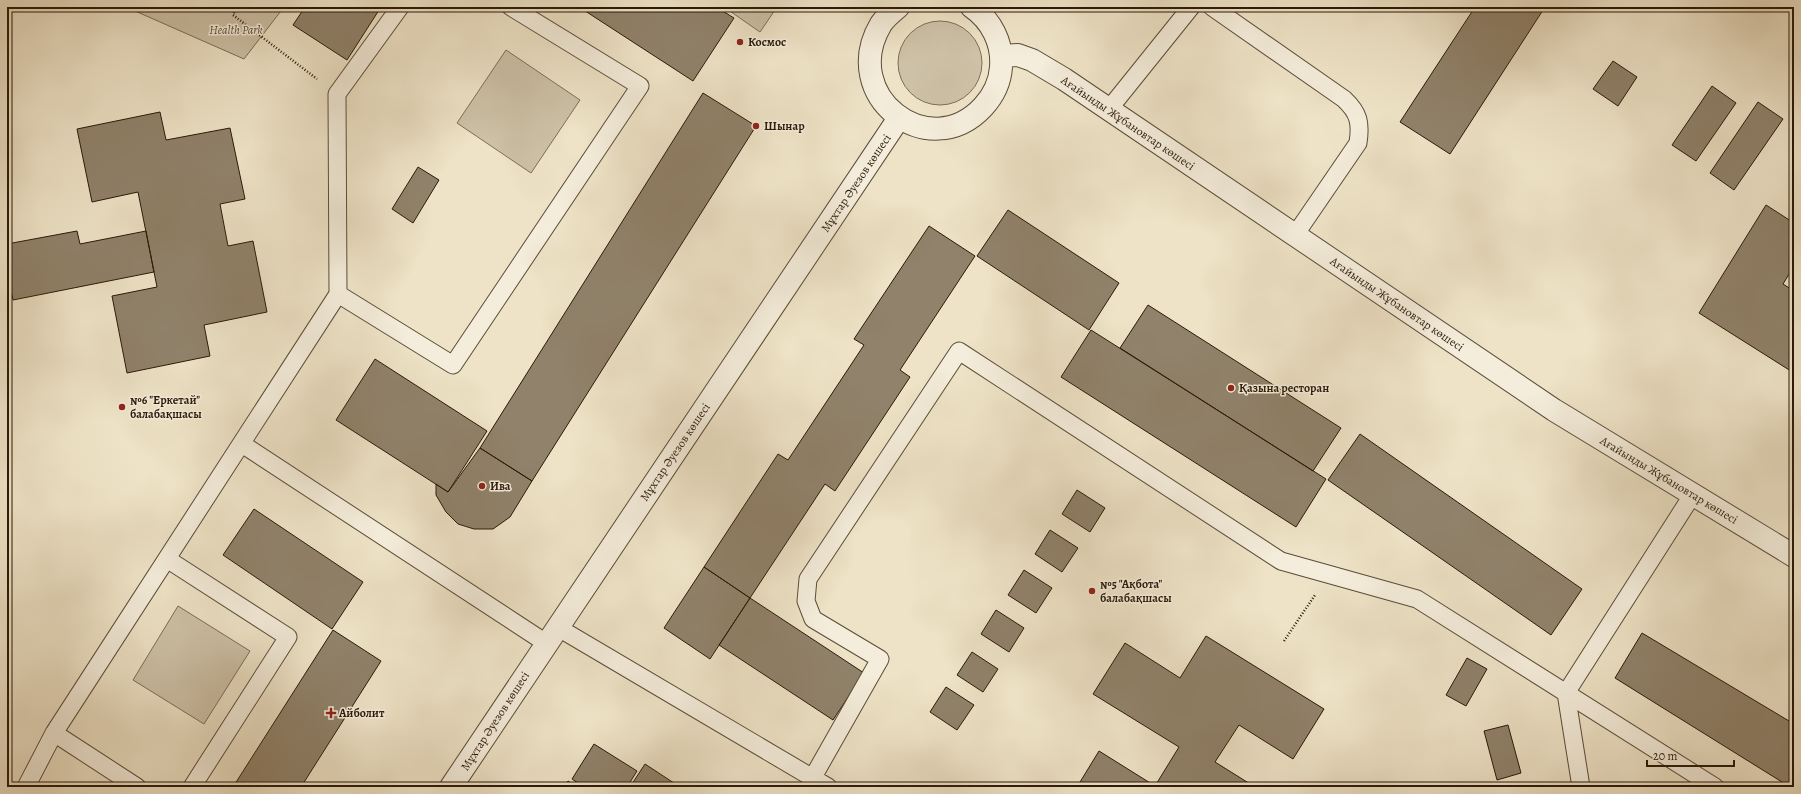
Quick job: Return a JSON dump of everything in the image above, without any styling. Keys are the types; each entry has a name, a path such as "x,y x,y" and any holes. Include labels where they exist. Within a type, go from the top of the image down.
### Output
{"street":[{"path":"898,7 880,15 871,46 869,67 873,86 883,103 899,118 922,127 949,128 973,117 993,95 1001,76 1002,56 995,33 978,9"},
{"name":"Ағайынды Жұбановтар көшесі","path":"1002,56 1018,55 1032,60 1064,79 1554,410 1794,556"},
{"name":"Мұхтар Әуезов көшесі","path":"452,787 552,635 899,118"}],"lane":[{"path":"26,787 54,733 338,294 337,94 400,7"},
{"path":"338,294 453,365 640,86 511,7"},
{"path":"1109,109 1191,7"},
{"path":"1212,7 1354,108 1360,130 1358,143 1295,235"},
{"path":"813,777 880,659 813,619 806,601 808,579 959,351 1281,561 1417,599 1715,787"},
{"path":"242,444 552,635 813,777 828,787"},
{"path":"1581,787 1566,693 1693,494"},
{"path":"167,559 288,637 192,787"},
{"path":"54,733 137,787"}],"path":[{"path":"237,7 233,15 337,94"},
{"path":"1284,641 1329,575"}],"green space":[{"name":"Health Park","path":"126,7 284,7 244,59"},
{"path":"724,7 777,7 760,32"},
{"path":"940,21 956,24 963,28 975,40 979,47 982,63 979,79 975,86 963,98 956,102 940,105 924,102 917,98 905,86 901,79 898,63 901,47 905,40 917,28 924,24"},
{"path":"506,50 580,100 531,173 457,123"},
{"path":"178,606 250,651 204,724 133,680"}],"building":[{"path":"305,7 381,7 347,60 293,25"},
{"path":"579,7 716,7 734,18 693,81"},
{"path":"1475,7 1545,7 1450,154 1400,122"},
{"path":"1613,61 1637,77 1618,106 1593,89"},
{"path":"1712,86 1736,103 1696,161 1672,145"},
{"path":"703,93 756,126 532,481 480,448"},
{"path":"1758,102 1783,119 1734,190 1710,173"},
{"path":"160,112 166,140 230,128 245,199 220,204 228,246 253,241 267,312 204,325 210,356 127,373 112,296 157,287 138,192 92,202 77,129"},
{"path":"418,167 439,180 413,223 392,209"},
{"path":"1766,205 1794,223 1794,266 1783,284 1794,291 1794,373 1699,313"},
{"path":"1008,210 1119,283 1089,330 977,256"},
{"path":"929,226 975,256 900,370 910,377 835,491 825,484 750,598 704,567 778,454 788,460 864,345 854,339"},
{"path":"77,231 80,244 146,231 154,272 13,300 7,271 7,244"},
{"name":"Қазына ресторан","path":"1148,305 1341,428 1313,471 1120,348"},
{"path":"1091,330 1326,479 1296,527 1061,377"},
{"path":"375,359 487,431 448,492 336,420"},
{"path":"1360,434 1582,589 1551,635 1328,480"},
{"path":"480,448 532,481 510,517 493,529 474,529 458,524 446,512 436,495 436,484 448,492"},
{"path":"1077,490 1105,508 1090,532 1062,514"},
{"path":"254,509 363,582 332,629 223,555"},
{"path":"1050,530 1078,548 1062,572 1035,554"},
{"path":"704,567 750,598 710,659 664,628"},
{"path":"1024,570 1052,588 1036,613 1008,595"},
{"path":"750,598 864,673 833,720 719,645"},
{"path":"996,610 1024,628 1009,652 981,634"},
{"path":"333,630 381,661 301,787 233,787"},
{"path":"1642,633 1794,724 1794,787 1790,787 1615,678"},
{"path":"1206,636 1324,709 1293,759 1239,725 1215,762 1255,787 1077,787 1099,751 1155,786 1179,747 1093,694 1125,643 1180,678"},
{"path":"972,652 998,669 983,692 957,675"},
{"path":"1467,658 1487,669 1466,706 1446,695"},
{"path":"946,687 974,705 957,730 930,712"},
{"path":"1508,725 1521,773 1497,780 1484,731"},
{"path":"594,744 637,771 627,787 584,787 572,779"},
{"path":"645,764 680,787 630,787"},
{"path":"568,781 577,787 564,787"}],"place":[{"name":"Космос","path":"740,42"},
{"name":"Шынар","path":"756,126"},
{"name":"Қазына ресторан","path":"1231,388"},
{"name":"№6 \"Еркетай\" балабақшасы","path":"122,407"},
{"name":"Ива","path":"482,486"},
{"name":"№5 \"Ақбота\" балабақшасы","path":"1092,591"},
{"name":"Айболит","path":"331,713"}]}
